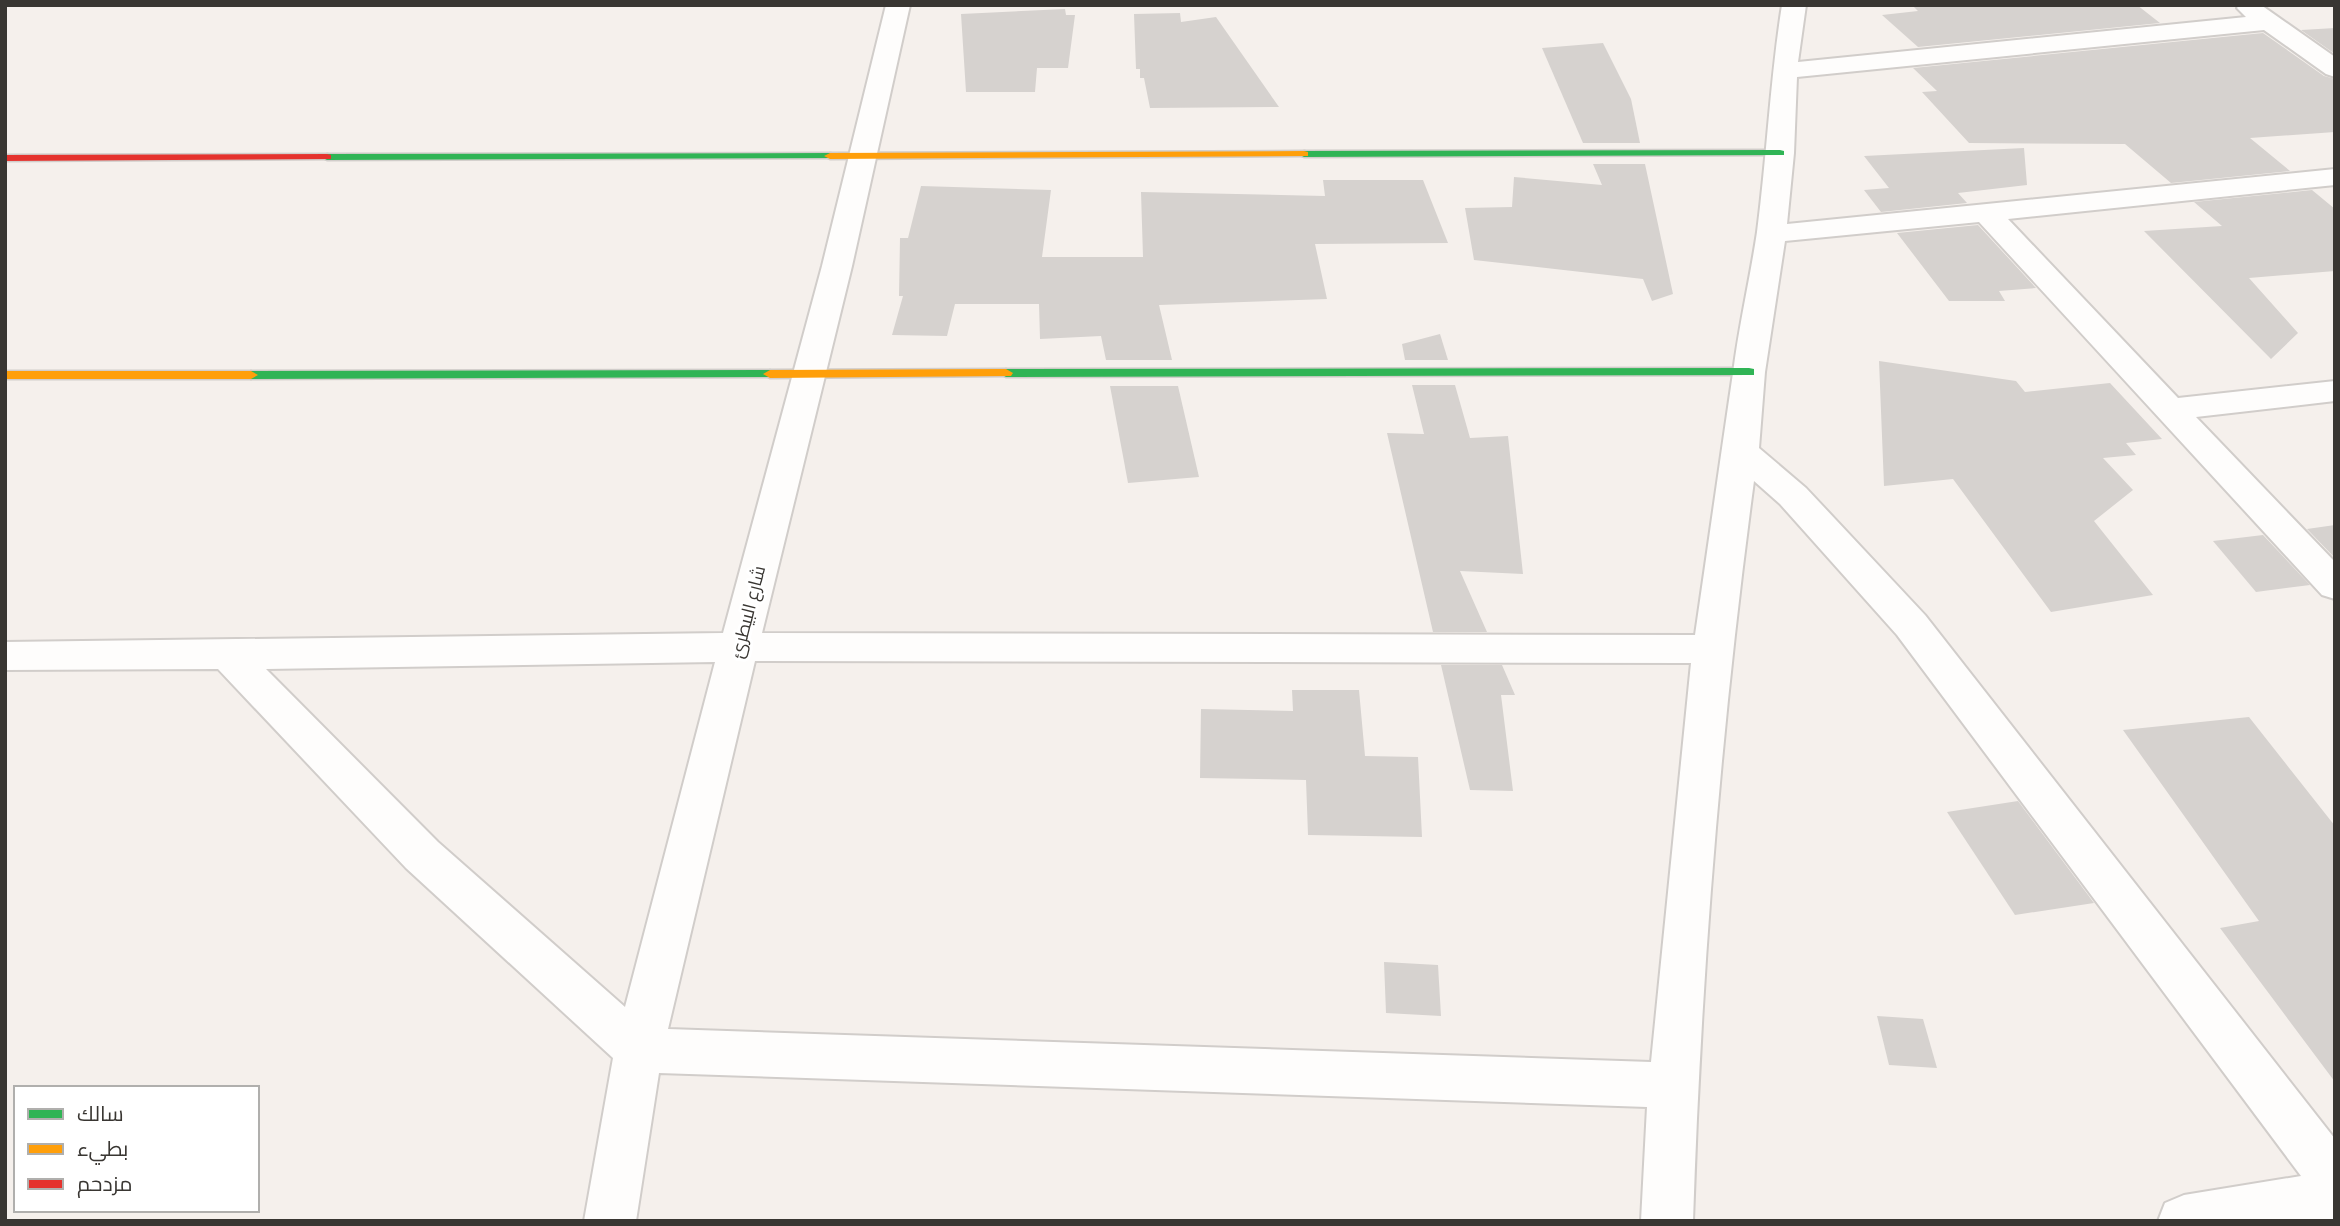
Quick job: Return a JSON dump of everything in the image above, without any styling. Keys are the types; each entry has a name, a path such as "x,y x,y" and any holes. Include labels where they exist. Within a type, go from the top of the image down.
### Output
{"street":[{"name":"شارع البيطرئ","path":"610,1221 639,1050 739,647 866,157 898,5"},
{"path":"1667,1221 1673,1085 1712,649 1741,451 1749,372 1771,234 1780,153 1784,71 1794,5"},
{"path":"2244,5 2335,69"},
{"path":"1784,71 2269,23"},
{"path":"5,158 1780,153"},
{"path":"1771,234 2335,177"},
{"path":"1986,212 2335,586"},
{"path":"5,375 1749,372"},
{"path":"2170,409 2335,391"},
{"path":"1741,451 1793,496 1911,625 2335,1180"},
{"path":"5,656 739,647 1712,649"},
{"path":"228,655 422,855 639,1050 1673,1085"},
{"path":"2184,1221 2335,1195"}],"building":[{"path":"1912,5 2137,5 2160,23 1918,47 1882,15 1918,11"},
{"path":"1065,9 1066,15 1075,15 1068,68 1037,68 1035,92 966,92 961,14"},
{"path":"1180,13 1181,22 1216,17 1279,107 1150,108 1144,78 1140,78 1140,69 1136,69 1134,14"},
{"path":"2335,28 2335,54 2301,30"},
{"path":"2263,33 2324,76 2335,79 2335,132 2250,138 2290,171 2171,183 2125,144 1969,143 1922,92 1937,91 1913,68"},
{"path":"1603,43 1631,99 1640,143 1583,143 1542,48"},
{"path":"2024,148 2027,185 1958,193 1967,203 1881,212 1864,190 1889,188 1864,156"},
{"path":"1593,164 1645,164 1673,294 1652,301 1643,279 1474,260 1465,208 1512,207 1514,177 1602,185"},
{"path":"1323,180 1423,180 1448,243 1315,244 1327,299 1159,305 1172,360 1106,360 1101,336 1040,339 1039,304 955,304 947,336 892,335 903,296 899,296 900,238 908,238 921,186 1051,190 1042,257 1143,257 1141,192 1325,196"},
{"path":"2312,190 2335,209 2335,271 2249,278 2298,333 2271,359 2144,231 2222,226 2194,202"},
{"path":"1978,225 2036,288 1999,291 2005,301 1949,301 1897,233"},
{"path":"1440,334 1448,360 1405,360 1402,344"},
{"path":"1879,361 2016,381 2025,392 2110,383 2162,439 2126,443 2136,455 2103,458 2133,490 2094,521 2153,595 2051,612 1953,479 1884,486"},
{"path":"1412,385 1455,385 1470,438 1508,436 1523,574 1460,571 1487,632 1433,632 1387,433 1424,434"},
{"path":"1110,386 1178,386 1199,477 1128,483"},
{"path":"2335,525 2335,558 2307,529"},
{"path":"2263,535 2310,585 2256,592 2213,541"},
{"path":"1441,665 1502,665 1515,695 1501,695 1513,791 1470,790"},
{"path":"1292,690 1359,690 1365,756 1418,757 1422,837 1308,835 1306,780 1200,778 1201,709 1293,711"},
{"path":"2249,717 2335,826 2335,1082 2220,928 2259,921 2123,730"},
{"path":"2018,801 2094,903 2015,915 1947,812"},
{"path":"1384,962 1438,965 1441,1016 1386,1013"},
{"path":"1877,1016 1923,1019 1937,1068 1889,1065"}],"traffic: fast":[{"path":"1304,154 1780,153"},
{"path":"327,157 830,156"},
{"path":"1006,373 1749,372"},
{"path":"251,375 770,374"}],"traffic: slow":[{"path":"830,156 1304,154"},
{"path":"770,374 1006,373"},
{"path":"5,375 251,375"}],"traffic: jam":[{"path":"5,158 327,157"}]}
